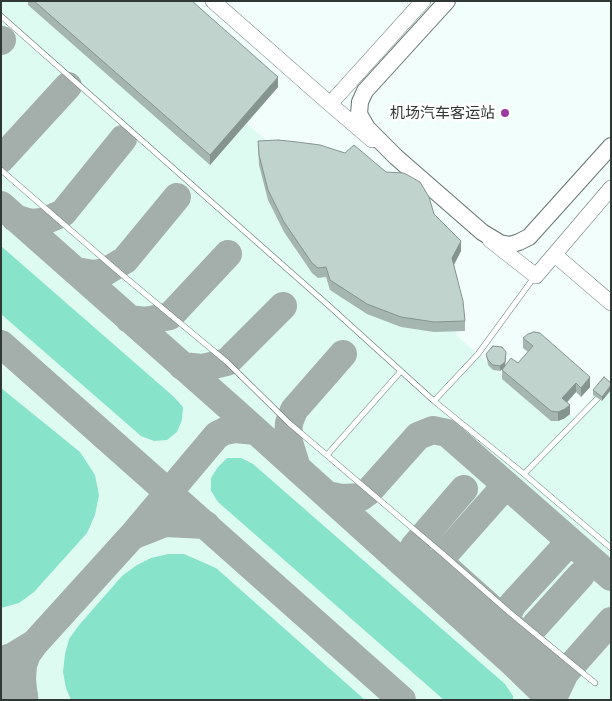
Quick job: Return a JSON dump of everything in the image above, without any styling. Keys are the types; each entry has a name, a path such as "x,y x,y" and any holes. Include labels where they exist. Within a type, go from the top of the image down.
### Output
{"main road":[{"path":"213,1 460,216 536,276 611,188"},
{"path":"330,104 423,1"},
{"path":"447,1 365,92 360,102 359,114 367,128 403,163 482,232 500,243 510,245 529,237 611,146"},
{"path":"555,255 611,303"}],"lane":[{"path":"1,16 434,401 611,548"},
{"path":"1,170 227,362 289,423 509,612 595,683"},
{"path":"434,401 478,354 536,276"},
{"path":"327,455 401,371"},
{"path":"524,474 598,398"}],"shaded area":[{"path":"1,1 199,1 194,8 278,87 247,124 274,147 433,217 461,251 452,268 463,311 465,331 456,331 457,336 551,421 566,418 570,414 575,418 604,382 611,387 611,700 1,700"}],"green space":[{"path":"1,246 174,397 183,407 182,420 177,432 167,440 154,441 141,436 1,314"},
{"path":"1,388 80,452 95,475 99,495 95,515 87,533 34,592 19,603 1,608"},
{"path":"227,458 241,458 253,464 505,684 513,696 513,700 444,700 218,502 211,491 211,478"},
{"path":"168,554 184,554 216,568 365,700 71,700 66,688 63,672 69,639 122,576 151,558"}],"building":[{"path":"34,1 192,1 278,77 210,155"},
{"path":"278,140 320,145 345,153 354,145 386,172 404,173 420,182 429,197 434,214 461,241 452,258 463,301 465,321 434,322 401,317 367,304 330,280 326,267 318,268 312,263 284,222 268,190 259,155 258,141"},
{"path":"534,332 540,333 590,377 581,388 576,383 562,398 570,405 558,412 551,411 502,370 511,358 518,363 533,346 523,338"},
{"path":"493,346 502,347 506,352 505,362 500,366 493,365 488,360 486,354"},
{"path":"604,377 611,385 602,397 593,390"}],"taxiway":[{"path":"1,159 68,86"},
{"path":"15,218 31,223 42,222 63,213 123,139"},
{"path":"76,271 94,274 105,272 125,260 177,197"},
{"path":"1,205 235,412 511,661 543,692 547,700"},
{"path":"129,319 146,321 170,316 228,254"},
{"path":"182,366 202,368 227,362 283,306"},
{"path":"1,344 402,700"},
{"path":"297,468 288,439 289,423 294,410 343,354"},
{"path":"1,660 12,657 35,643 132,536 217,435 235,429 256,431"},
{"path":"327,495 342,498 361,497 369,491 418,436 433,430 447,433 611,577"},
{"path":"410,570 410,555 414,547 464,489"},
{"path":"444,583 442,566 444,555 499,493"},
{"path":"132,536 165,523 206,525"},
{"path":"506,637 505,620 512,605 564,548"},
{"path":"401,562 425,563 445,567 549,660 555,673 555,693"},
{"path":"518,653 525,637 581,575"},
{"path":"555,694 565,673 611,621"},
{"path":"24,700 23,665 27,654 35,643"}],"runway":[{"path":"1,697 4,700"}],"place":[{"name":"机场汽车客运站","path":"505,113"}]}
